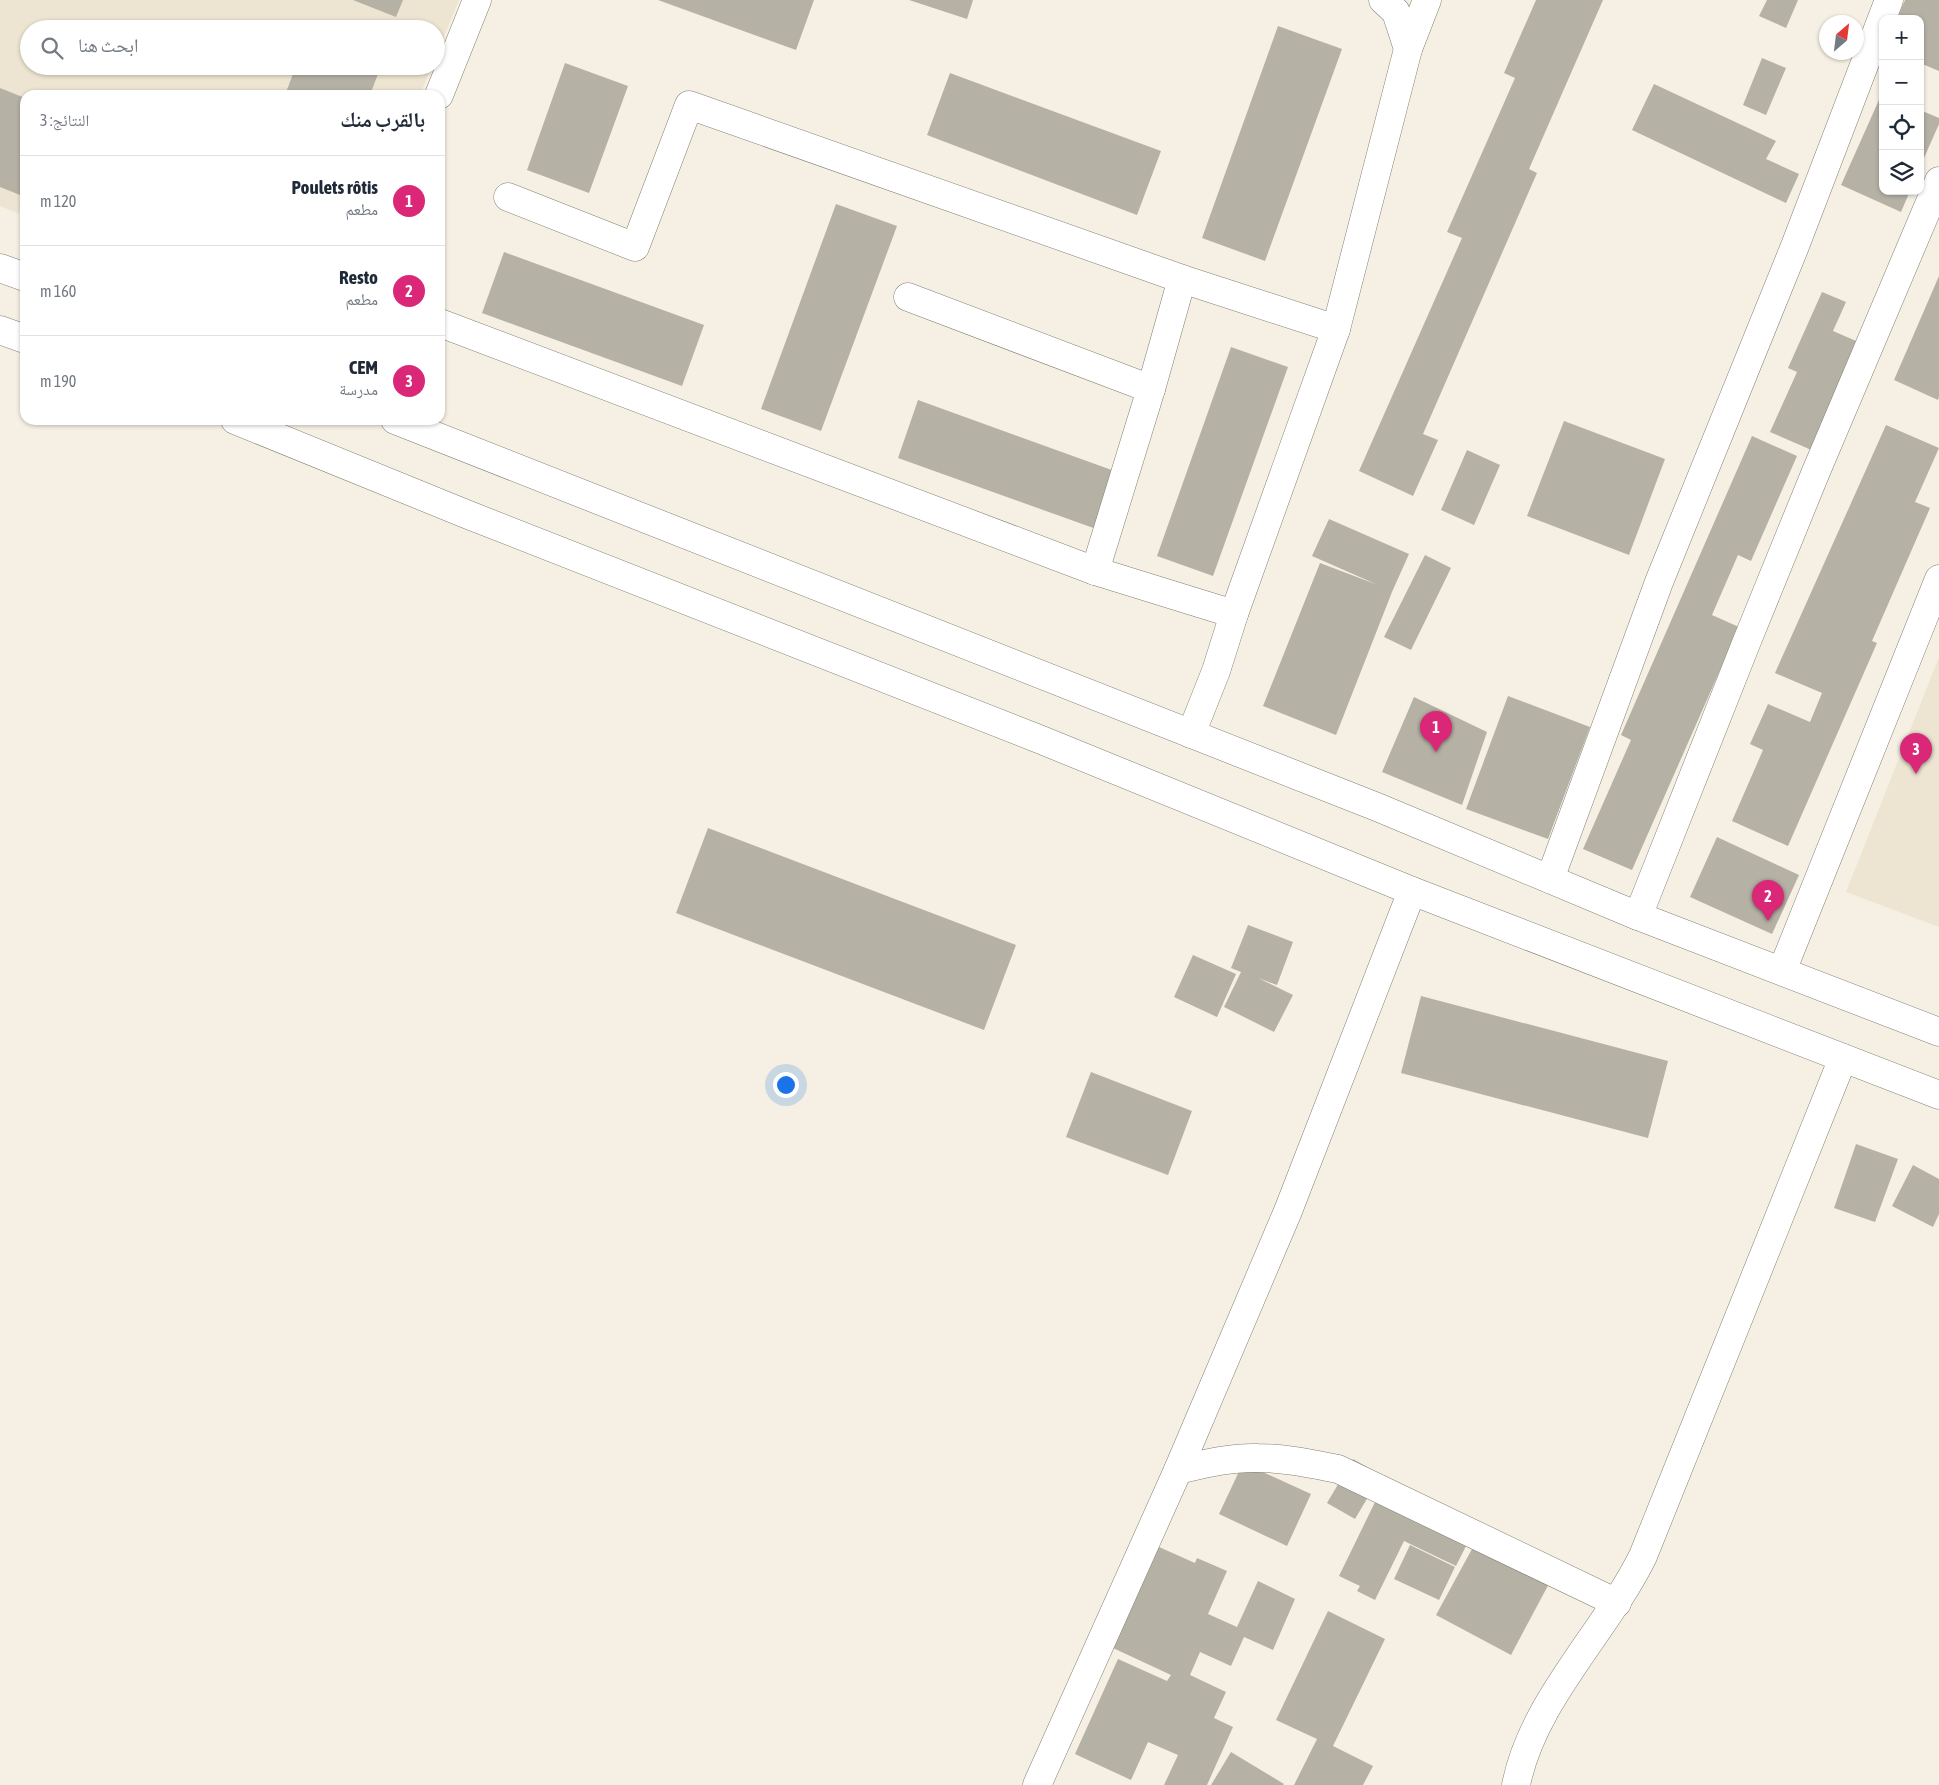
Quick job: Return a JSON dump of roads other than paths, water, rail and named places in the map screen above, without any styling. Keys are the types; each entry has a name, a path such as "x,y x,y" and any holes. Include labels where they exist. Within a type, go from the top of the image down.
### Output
{"street":[{"path":"441,90 477,0"},
{"path":"1383,0 1396,12 1408,49"},
{"path":"1191,734 1216,671 1234,614 1336,329 1408,49 1426,0"},
{"path":"1550,879 1659,582 1795,246 1889,0"},
{"path":"508,197 635,247 689,105 1182,280 1336,329"},
{"path":"1638,916 1797,518 1939,181"},
{"path":"0,268 20,275"},
{"path":"1095,571 1151,389 1182,280"},
{"path":"908,297 1151,389"},
{"path":"445,325 1095,571 1234,614"},
{"path":"0,330 20,337"},
{"path":"248,425 466,514 1030,736 1412,891 1939,1095"},
{"path":"408,425 1378,807 1638,916 1939,1032"},
{"path":"1782,970 1939,580"},
{"path":"1037,1785 1178,1470 1288,1210 1412,891"},
{"path":"1516,1785 1520,1768 1533,1734 1550,1701 1617,1603 1643,1556 1843,1058"},
{"path":"1178,1470 1217,1461 1257,1458 1298,1461 1338,1469 1617,1603"}],"place":[{"name":"Poulets rôtis","path":"1436,752"},
{"name":"CEM","path":"1916,774"},
{"name":"Resto","path":"1768,921"}]}
